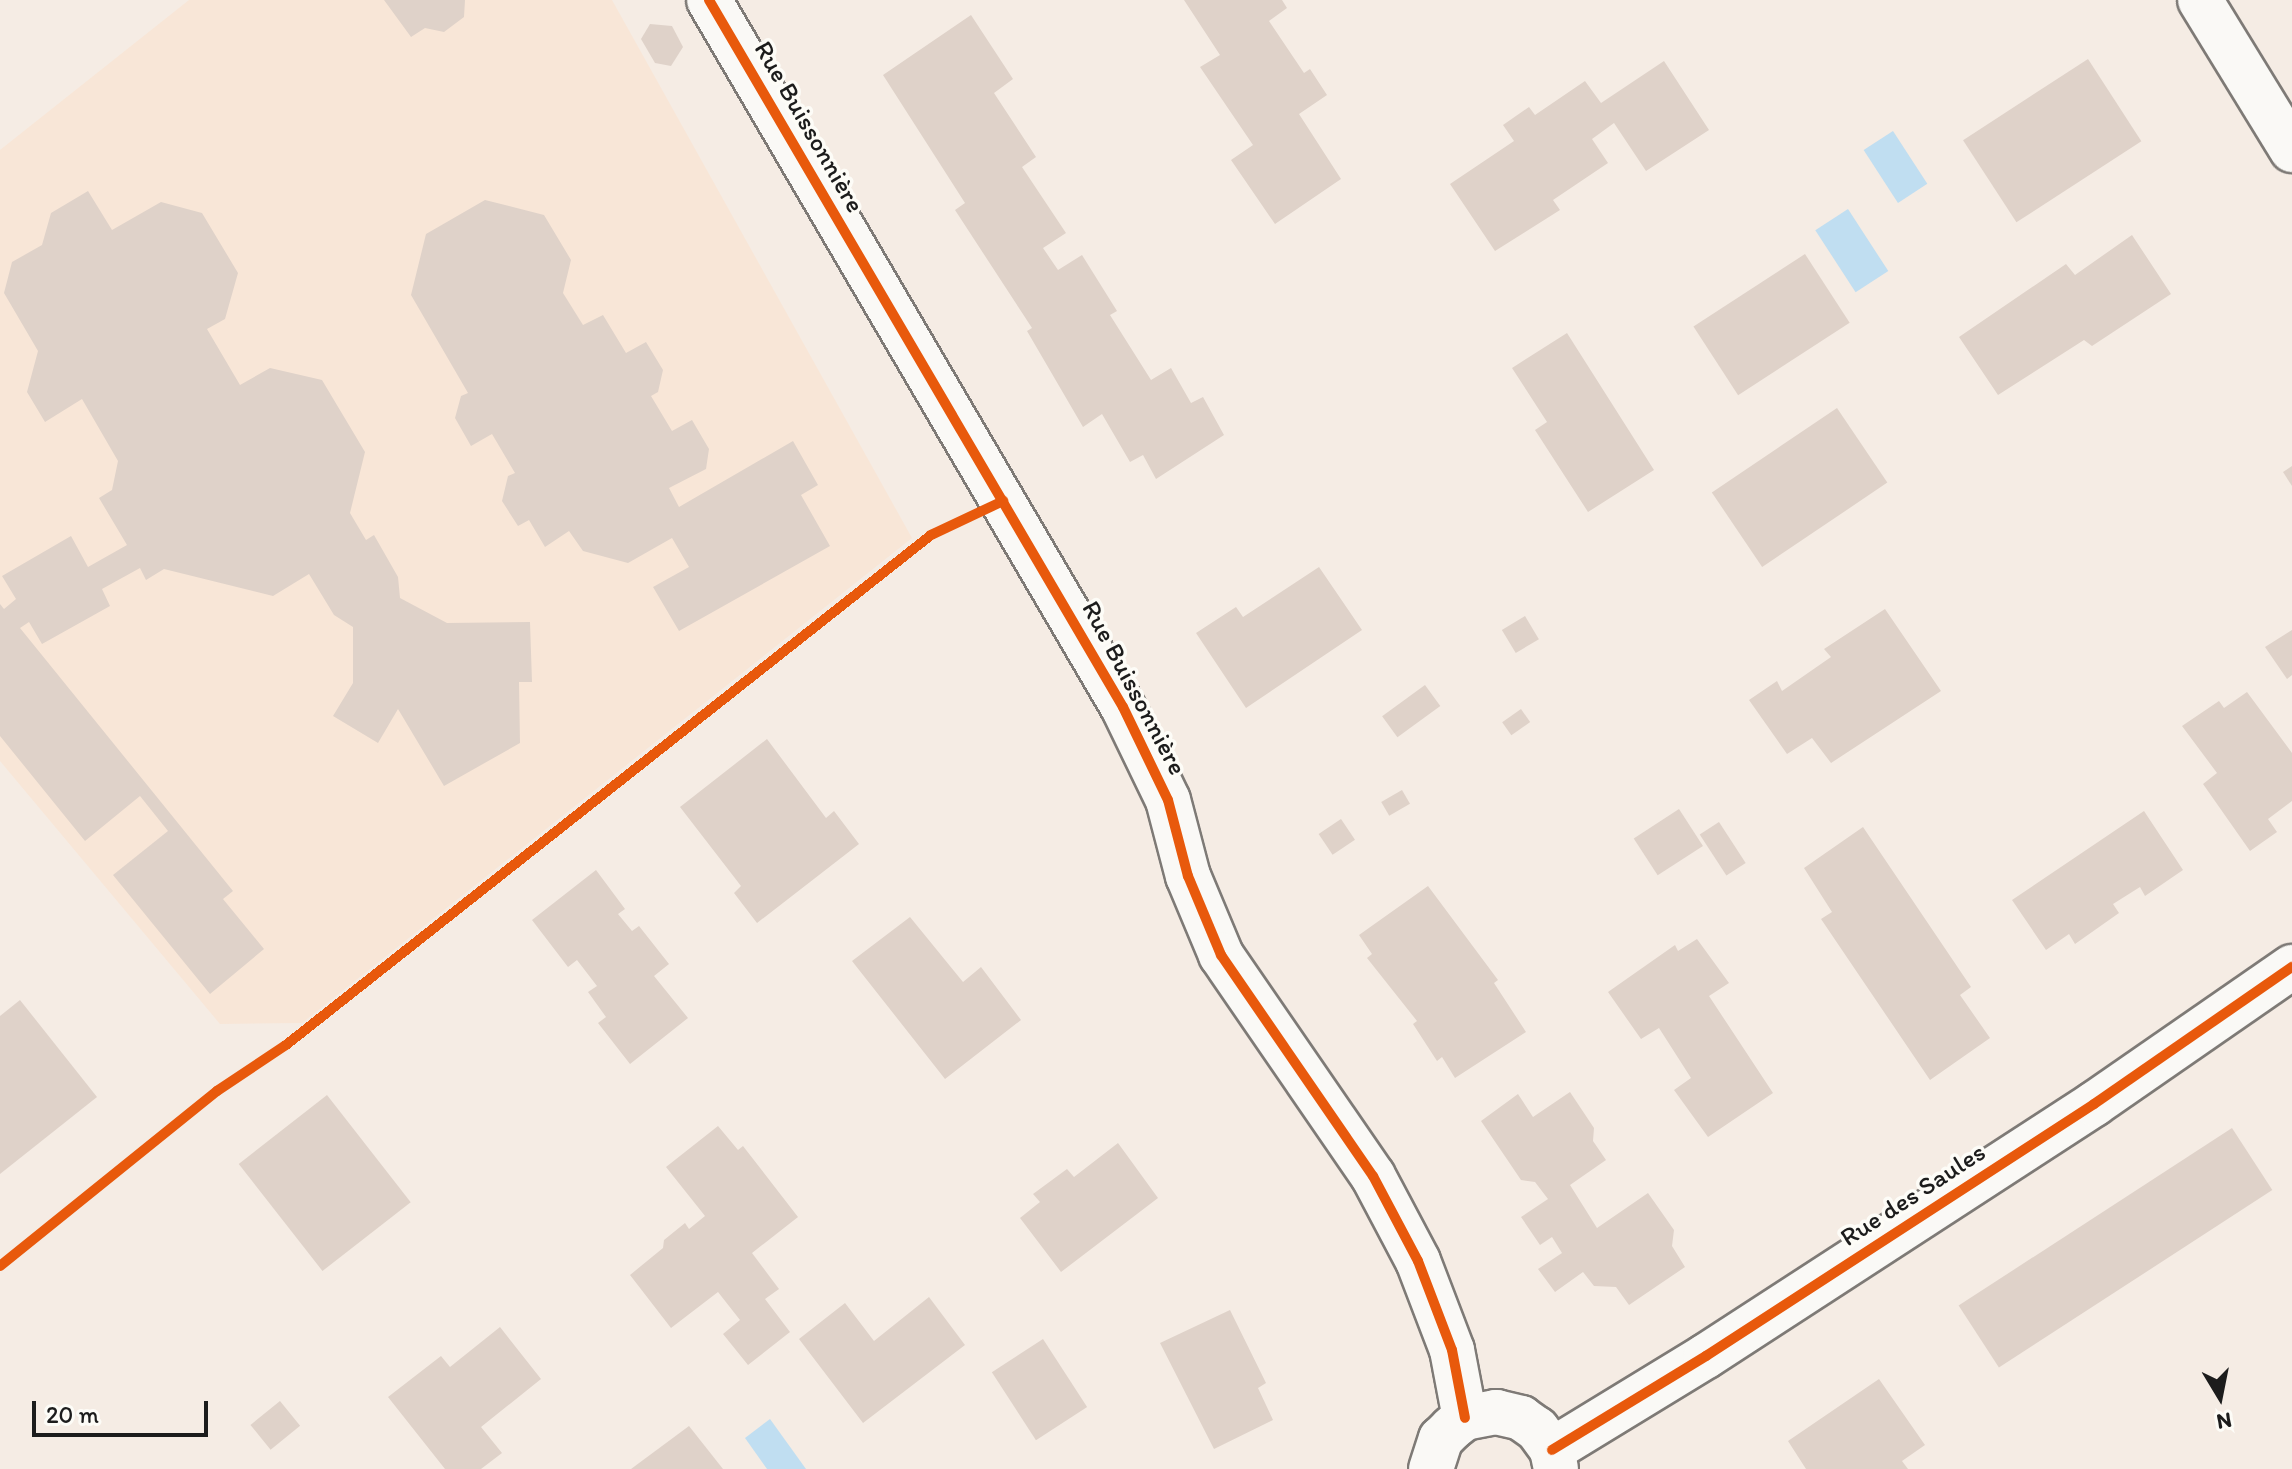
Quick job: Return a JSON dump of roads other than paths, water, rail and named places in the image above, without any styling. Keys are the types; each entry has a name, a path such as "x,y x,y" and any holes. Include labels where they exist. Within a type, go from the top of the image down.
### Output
{"street":[{"name":"Rue Buissonnière","path":"709,0 1064,601 1123,707 1168,800 1188,876 1221,955 1373,1176 1418,1261 1452,1350 1465,1418"},
{"path":"2200,0 2292,150"},
{"name":"Rue des Saules","path":"1554,1459 1693,1364 2094,1104 2292,967"},
{"path":"1431,1469 1441,1439 1465,1418 1496,1412 1521,1418 1537,1429 1554,1459"}],"water":[{"path":"1893,131 1927,184 1898,203 1864,150"},
{"path":"1848,209 1888,271 1856,292 1815,230"},
{"path":"770,1419 806,1469 767,1469 745,1438"}]}
